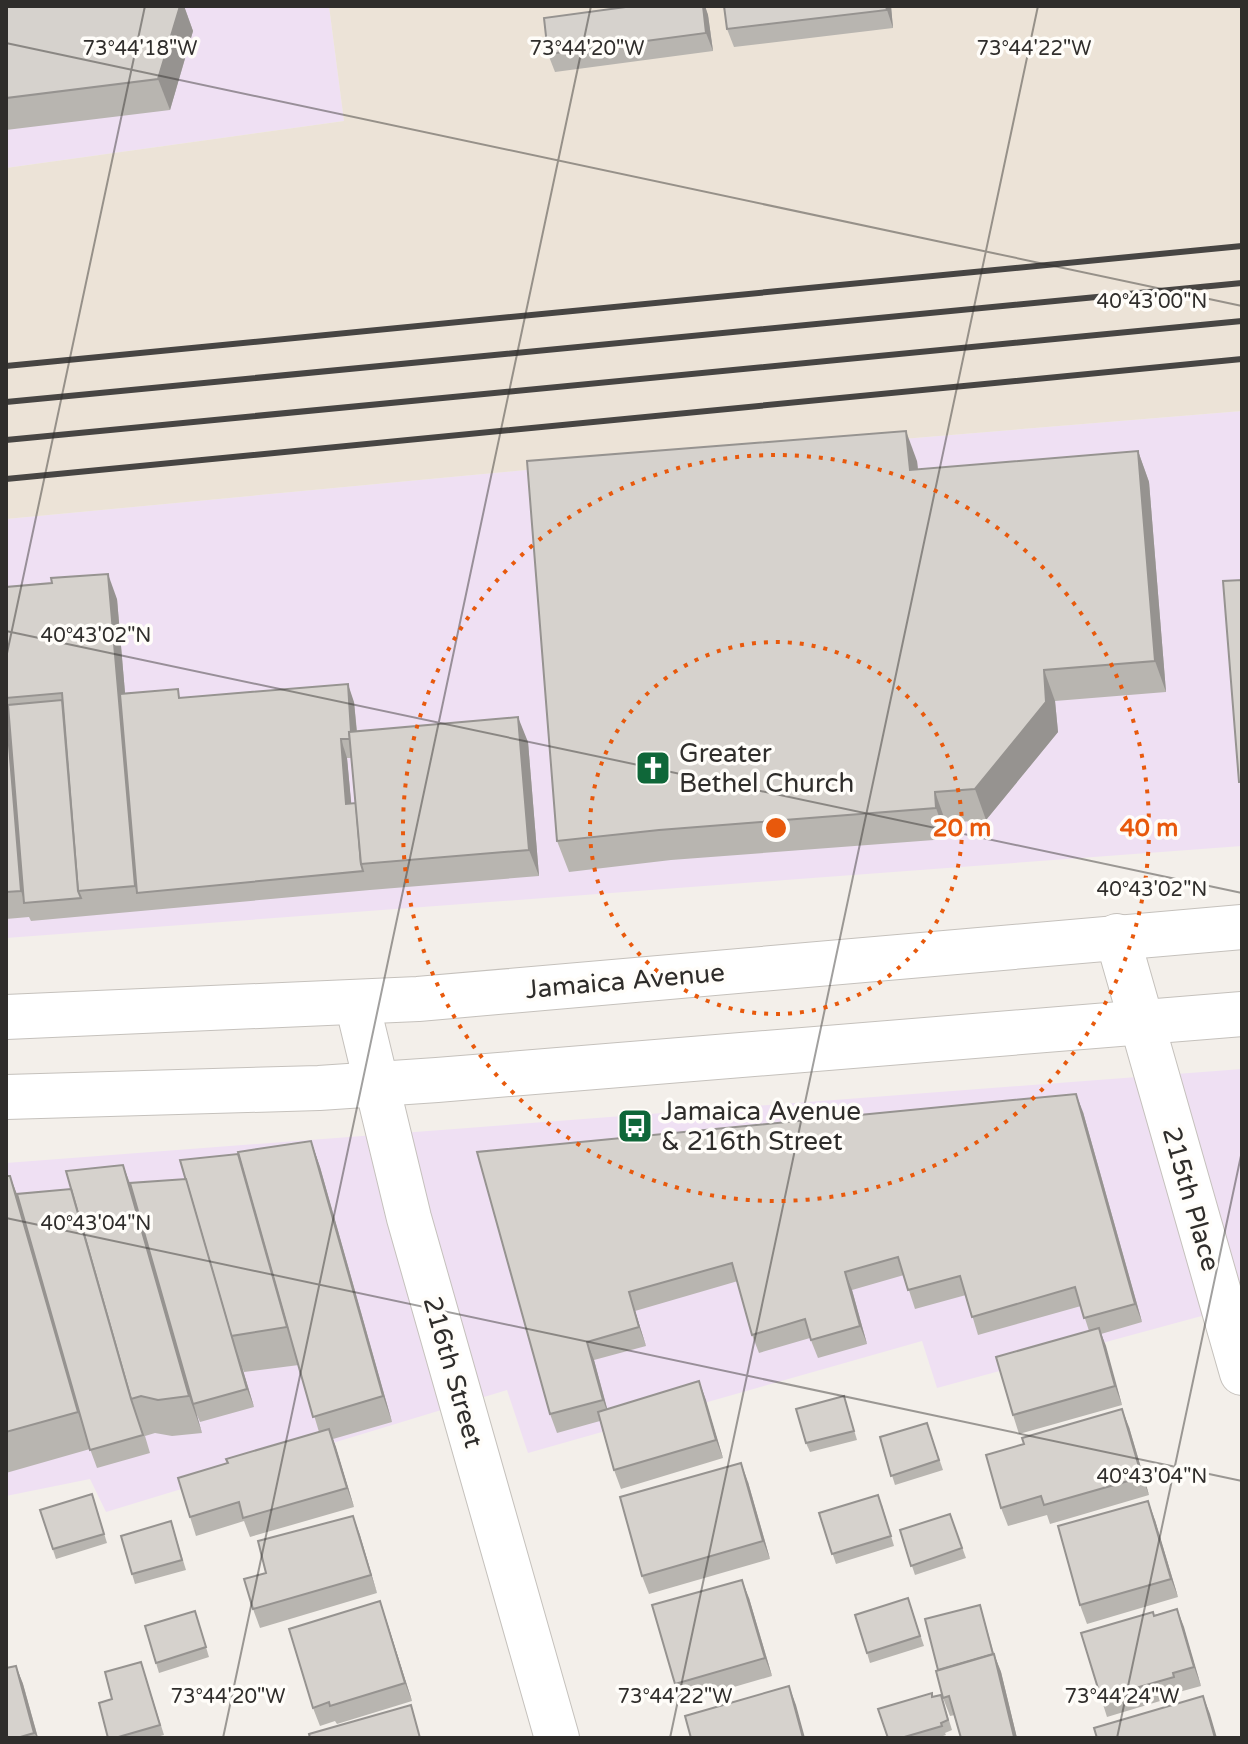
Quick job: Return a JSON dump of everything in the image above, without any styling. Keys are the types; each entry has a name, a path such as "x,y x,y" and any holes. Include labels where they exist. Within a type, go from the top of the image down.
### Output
{"main road":[{"name":"Jamaica Avenue","path":"6,1017 357,1003 1242,927"},
{"name":"215th Place","path":"1117,936 1242,1373"},
{"name":"216th Street","path":"357,1003 409,1218 557,1738"},
{"path":"6,1097 375,1084 1242,1014"}],"shaded area":[{"path":"6,6 329,6 344,121 6,168"},
{"path":"329,6 1242,6 1242,411 536,469 6,519 6,168 344,121"},
{"path":"1242,411 1242,846 6,938 6,519 536,469"},
{"path":"1242,1069 1242,1305 937,1388 922,1341 528,1453 507,1390 106,1512 90,1479 6,1496 6,1163"}],"building":[{"path":"6,6 180,6 158,79 6,98"},
{"path":"633,6 703,6 706,33 548,54 544,18"},
{"path":"724,6 886,6 887,10 727,29"},
{"path":"906,431 910,470 1138,451 1155,661 1044,670 1046,702 975,789 935,792 936,808 557,841 527,461"},
{"path":"108,574 135,886 78,891 62,693 6,698 6,587 52,583 51,578"},
{"path":"1242,580 1242,782 1239,782 1223,581"},
{"path":"348,684 351,732 350,739 341,739 346,804 356,803 363,871 137,893 120,694 178,689 179,698"},
{"path":"62,700 81,898 24,903 8,705"},
{"path":"6,709 21,891 6,892"},
{"path":"518,717 529,850 361,864 349,732"},
{"path":"1076,1094 1135,1304 1084,1318 1075,1287 972,1317 960,1276 908,1290 898,1257 845,1272 860,1326 811,1340 805,1319 752,1335 732,1263 629,1292 639,1327 587,1342 603,1400 550,1414 477,1152"},
{"path":"311,1141 383,1396 313,1417 238,1152"},
{"path":"238,1154 287,1327 231,1336 180,1160"},
{"path":"123,1165 189,1396 158,1400 141,1396 131,1399 66,1171"},
{"path":"6,1176 10,1176 78,1412 6,1432"},
{"path":"186,1179 247,1389 193,1404 130,1183"},
{"path":"71,1189 143,1435 90,1450 17,1194"},
{"path":"1099,1328 1115,1386 1013,1415 996,1357"},
{"path":"699,1381 716,1440 614,1470 598,1412"},
{"path":"844,1396 854,1431 806,1443 796,1409"},
{"path":"1122,1409 1142,1477 1044,1505 1041,1496 1001,1508 986,1455 1024,1444 1022,1438"},
{"path":"927,1423 939,1460 891,1476 880,1437"},
{"path":"329,1429 347,1488 243,1518 239,1502 190,1517 178,1478 228,1463 226,1459"},
{"path":"741,1463 763,1541 642,1576 620,1497"},
{"path":"92,1494 104,1534 53,1549 40,1510"},
{"path":"878,1495 891,1536 832,1554 819,1513"},
{"path":"1148,1501 1171,1579 1080,1605 1058,1526"},
{"path":"950,1514 962,1548 911,1566 900,1530"},
{"path":"353,1516 371,1575 253,1609 244,1579 266,1573 258,1541"},
{"path":"171,1521 182,1560 132,1574 121,1536"},
{"path":"742,1580 765,1658 675,1684 652,1605"},
{"path":"908,1598 920,1636 867,1653 855,1615"},
{"path":"380,1601 405,1683 330,1706 329,1702 313,1708 289,1629"},
{"path":"980,1605 993,1654 938,1670 925,1619"},
{"path":"1177,1609 1194,1667 1173,1673 1174,1677 1101,1698 1081,1633 1153,1612 1154,1616"},
{"path":"195,1611 206,1647 156,1663 145,1626"},
{"path":"994,1654 1014,1737 961,1738 949,1696 943,1698 936,1671"},
{"path":"141,1662 160,1725 108,1738 99,1703 112,1699 105,1672"},
{"path":"16,1666 34,1733 6,1738 6,1668"},
{"path":"789,1686 803,1738 691,1738 685,1716"},
{"path":"932,1693 932,1697 941,1695 948,1720 941,1723 942,1726 901,1738 888,1738 878,1709"},
{"path":"1203,1696 1215,1738 1097,1738 1094,1728"},
{"path":"411,1705 420,1738 310,1738 309,1734"}],"railway":[{"path":"6,366 1242,246"},
{"path":"6,402 1242,283"},
{"path":"6,440 1242,321"},
{"path":"6,479 1242,359"}],"place":[{"name":"Greater Bethel Church","path":"653,768"},
{"name":"Jamaica Avenue & 216th Street","path":"635,1126"}]}
